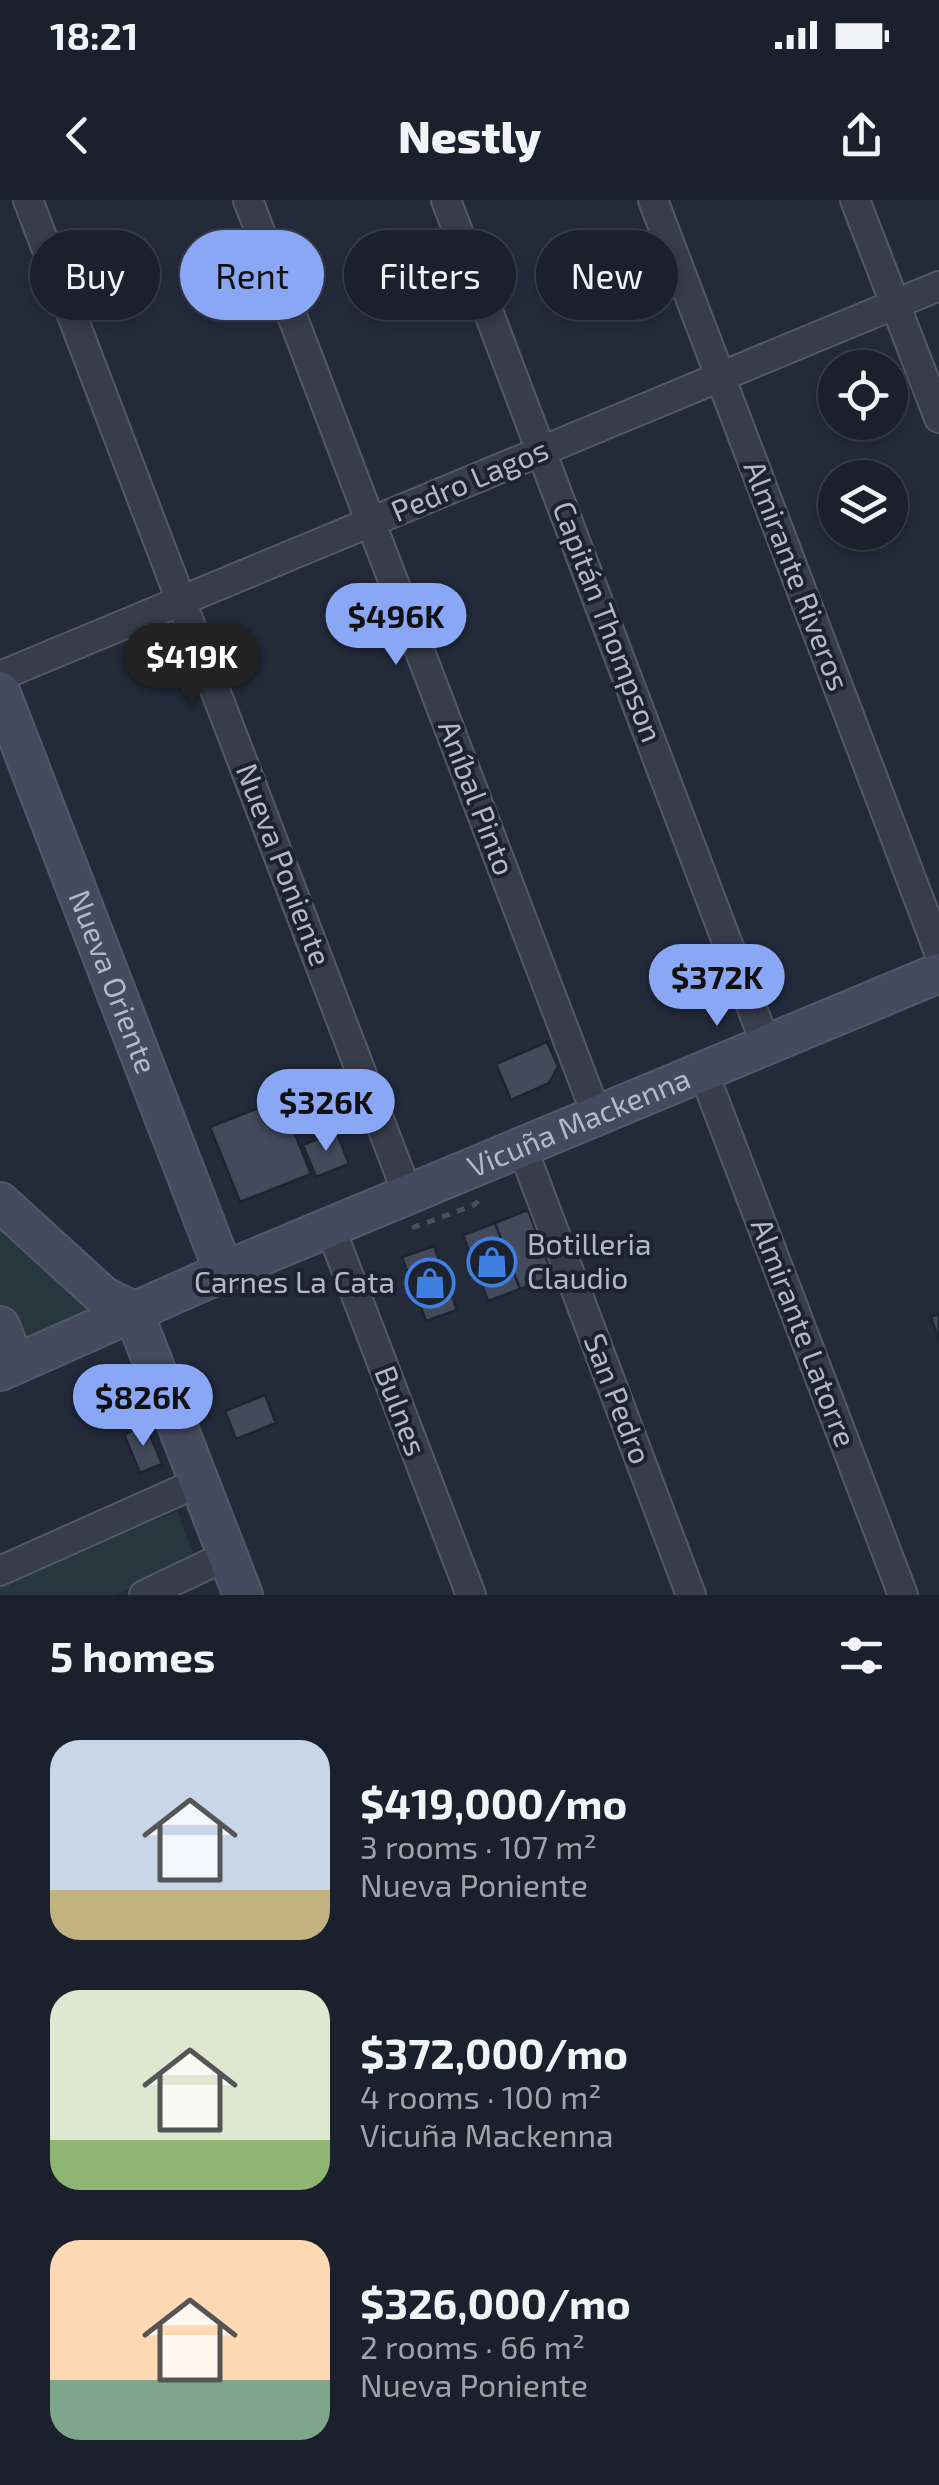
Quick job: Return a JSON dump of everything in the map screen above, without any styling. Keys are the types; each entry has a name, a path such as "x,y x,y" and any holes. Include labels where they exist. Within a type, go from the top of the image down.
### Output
{"main road":[{"name":"Nueva Oriente","path":"0,692 224,1272"},
{"name":"Vicuña Mackenna","path":"7,1368 330,1227 939,973"},
{"path":"0,1202 102,1296 133,1312 243,1595"},
{"path":"0,1326 7,1368"}],"street":[{"name":"Nueva Poniente","path":"28,200 408,1194"},
{"name":"Aníbal Pinto","path":"248,200 597,1116"},
{"name":"Capitán Thompson","path":"446,200 766,1045"},
{"name":"Almirante Riveros","path":"652,200 939,952"},
{"path":"855,200 939,418"},
{"name":"Pedro Lagos","path":"0,676 939,286"},
{"name":"Almirante Latorre","path":"703,1072 903,1595"},
{"name":"San Pedro","path":"522,1147 691,1595"},
{"name":"Bulnes","path":"330,1227 470,1595"},
{"path":"0,1571 200,1482"},
{"path":"144,1595 228,1556"}],"shaded area":[{"path":"0,1228 96,1308 0,1352"},
{"path":"177,1511 195,1559 116,1595 0,1595 0,1584"}],"building":[{"path":"547,1042 558,1066 549,1083 511,1100 496,1064"},
{"path":"281,1099 311,1174 240,1202 210,1127"},
{"path":"336,1131 349,1164 316,1177 303,1145"},
{"path":"528,1210 553,1276 520,1289 495,1223"},
{"name":"Botilleria Claudio","path":"495,1223 520,1289 488,1301 463,1235"},
{"name":"Carnes La Cata","path":"434,1246 457,1310 426,1321 402,1257"},
{"path":"939,1314 939,1340 931,1317"},
{"path":"265,1395 276,1423 236,1439 225,1411"},
{"path":"146,1425 162,1464 140,1473 124,1434"}],"place":[{"name":"Botilleria Claudio","path":"492,1262"},
{"name":"Carnes La Cata","path":"430,1283"}]}
